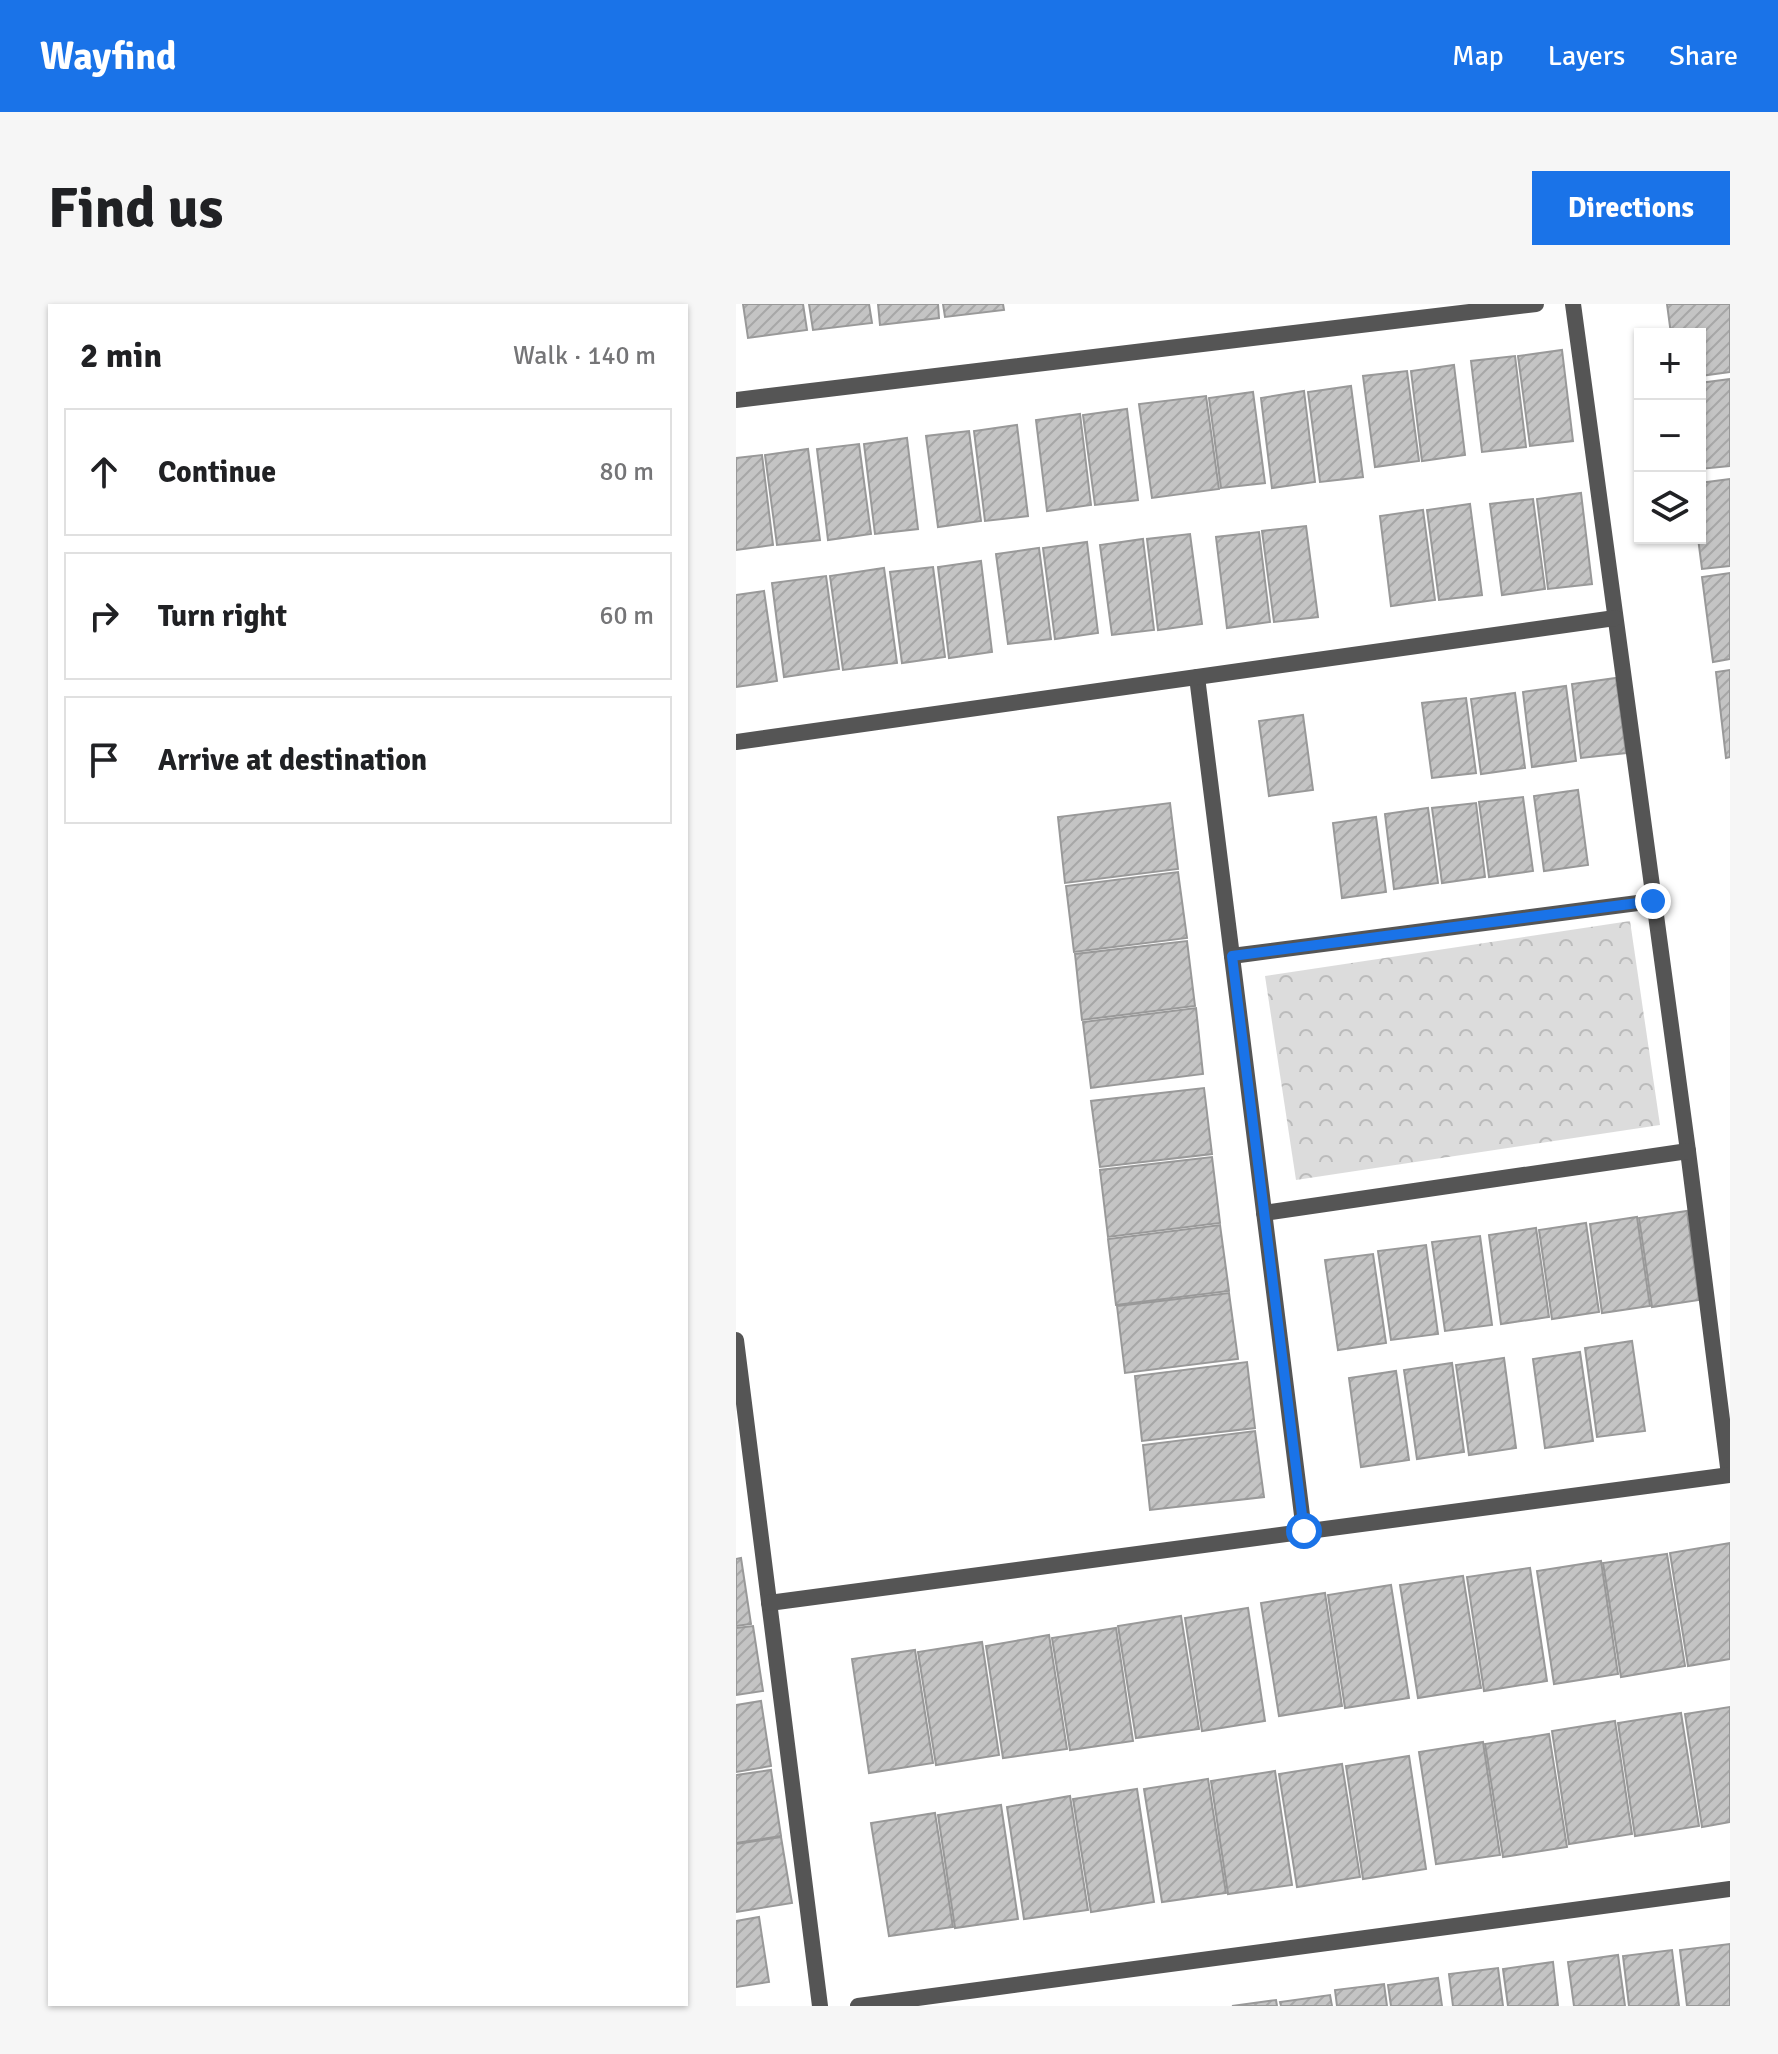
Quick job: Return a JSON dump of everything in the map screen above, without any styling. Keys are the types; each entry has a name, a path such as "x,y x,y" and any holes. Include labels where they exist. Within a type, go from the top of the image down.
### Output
{"street":[{"path":"736,400 1536,304"},
{"path":"769,1603 1729,1475 1573,304"},
{"path":"736,742 1615,618"},
{"path":"1197,677 1304,1531"},
{"path":"1232,956 1653,901"},
{"path":"1264,1213 1688,1151"},
{"path":"736,1340 820,2006"},
{"path":"858,2006 1730,1889"}],"green space":[{"path":"1630,921 1660,1125 1296,1180 1265,976"}],"building":[{"path":"743,304 803,304 807,330 748,338"},
{"path":"809,304 869,304 872,323 813,330"},
{"path":"878,304 938,304 939,318 880,325"},
{"path":"943,304 1003,304 1004,310 945,317"},
{"path":"1667,304 1730,304 1730,372 1706,375 1706,328 1670,328"},
{"path":"1562,350 1573,441 1530,446 1518,356"},
{"path":"1515,356 1526,447 1482,452 1471,361"},
{"path":"1454,365 1465,455 1422,461 1411,371"},
{"path":"1407,371 1419,461 1375,467 1363,376"},
{"path":"1730,379 1730,466 1706,468 1706,382"},
{"path":"1351,386 1363,477 1320,482 1308,392"},
{"path":"1304,391 1315,482 1272,488 1261,398"},
{"path":"1253,392 1265,483 1221,488 1209,398"},
{"path":"1206,396 1219,489 1152,498 1139,404"},
{"path":"1127,409 1138,500 1095,505 1083,415"},
{"path":"1080,414 1091,505 1047,511 1036,420"},
{"path":"1017,425 1028,516 985,521 974,431"},
{"path":"969,431 981,521 938,527 926,436"},
{"path":"907,438 918,529 875,534 864,444"},
{"path":"859,444 871,534 828,540 817,449"},
{"path":"808,449 820,540 777,545 765,455"},
{"path":"762,455 773,545 736,550 736,458"},
{"path":"1730,479 1730,566 1702,569 1699,544 1706,544 1706,482"},
{"path":"1581,493 1592,584 1548,589 1537,499"},
{"path":"1533,499 1545,589 1502,595 1490,504"},
{"path":"1470,504 1482,595 1439,600 1427,510"},
{"path":"1423,510 1435,600 1391,606 1380,516"},
{"path":"1306,526 1318,617 1274,622 1262,531"},
{"path":"1259,532 1270,622 1227,628 1216,537"},
{"path":"1190,534 1202,624 1158,630 1147,539"},
{"path":"1143,539 1154,630 1112,635 1100,545"},
{"path":"1087,542 1098,633 1055,639 1043,548"},
{"path":"1039,548 1051,639 1008,644 996,554"},
{"path":"981,561 992,652 949,658 938,567"},
{"path":"933,567 945,657 902,663 890,572"},
{"path":"884,568 897,663 843,670 830,576"},
{"path":"1730,573 1730,659 1713,662 1702,577"},
{"path":"826,576 839,669 784,677 772,583"},
{"path":"764,591 777,681 736,687 736,595"},
{"path":"1730,670 1730,757 1726,758 1716,672"},
{"path":"1616,678 1626,753 1581,758 1572,684"},
{"path":"1566,686 1576,761 1532,767 1523,692"},
{"path":"1515,693 1525,768 1481,774 1471,699"},
{"path":"1466,698 1476,773 1432,778 1422,703"},
{"path":"1303,715 1313,790 1269,796 1259,721"},
{"path":"1578,790 1588,865 1544,871 1534,796"},
{"path":"1523,797 1533,871 1489,877 1479,802"},
{"path":"1170,803 1178,869 1065,883 1058,817"},
{"path":"1476,803 1485,877 1442,883 1432,808"},
{"path":"1428,808 1438,883 1394,889 1385,814"},
{"path":"1376,817 1386,892 1342,898 1333,823"},
{"path":"1178,872 1187,938 1074,952 1066,886"},
{"path":"1187,941 1195,1006 1082,1020 1075,954"},
{"path":"1196,1008 1203,1074 1091,1088 1083,1022"},
{"path":"1204,1088 1212,1154 1100,1167 1091,1101"},
{"path":"1212,1157 1220,1223 1108,1237 1100,1170"},
{"path":"1687,1211 1699,1300 1652,1307 1639,1218"},
{"path":"1637,1217 1650,1306 1602,1313 1590,1224"},
{"path":"1586,1223 1599,1312 1552,1319 1539,1230"},
{"path":"1220,1225 1229,1291 1116,1305 1108,1239"},
{"path":"1536,1228 1549,1317 1501,1324 1489,1235"},
{"path":"1480,1236 1492,1325 1445,1331 1432,1242"},
{"path":"1426,1245 1438,1334 1391,1340 1378,1251"},
{"path":"1373,1254 1386,1343 1338,1350 1325,1260"},
{"path":"1229,1293 1238,1359 1125,1373 1117,1306"},
{"path":"1632,1341 1645,1431 1597,1437 1585,1348"},
{"path":"1580,1352 1593,1441 1545,1448 1533,1359"},
{"path":"1504,1358 1516,1448 1469,1455 1456,1365"},
{"path":"1247,1362 1255,1428 1142,1441 1135,1376"},
{"path":"1452,1363 1464,1452 1417,1459 1404,1370"},
{"path":"1396,1371 1409,1460 1361,1467 1349,1378"},
{"path":"1255,1431 1264,1497 1150,1510 1143,1445"},
{"path":"1730,1543 1730,1659 1688,1666 1670,1553"},
{"path":"1667,1554 1685,1666 1621,1677 1603,1563"},
{"path":"741,1558 751,1624 736,1626 736,1559"},
{"path":"1601,1561 1618,1674 1554,1684 1537,1571"},
{"path":"1530,1568 1547,1681 1484,1691 1467,1577"},
{"path":"1463,1576 1481,1688 1418,1698 1400,1585"},
{"path":"1391,1585 1409,1698 1345,1708 1328,1595"},
{"path":"1325,1593 1342,1706 1279,1716 1261,1603"},
{"path":"1248,1608 1265,1721 1202,1731 1185,1618"},
{"path":"1181,1616 1199,1729 1136,1738 1118,1626"},
{"path":"753,1626 763,1691 736,1695 736,1628"},
{"path":"1116,1628 1133,1741 1070,1750 1052,1638"},
{"path":"1049,1635 1067,1749 1003,1758 986,1646"},
{"path":"982,1642 999,1755 936,1765 918,1652"},
{"path":"915,1650 933,1763 869,1773 852,1659"},
{"path":"761,1701 771,1766 736,1772 736,1705"},
{"path":"1730,1707 1730,1822 1702,1827 1685,1714"},
{"path":"1681,1713 1699,1826 1635,1836 1618,1723"},
{"path":"1615,1721 1632,1834 1569,1844 1552,1731"},
{"path":"1549,1734 1567,1847 1503,1857 1485,1744"},
{"path":"1483,1742 1500,1855 1436,1864 1419,1752"},
{"path":"1409,1756 1426,1869 1363,1879 1346,1766"},
{"path":"1342,1764 1360,1877 1297,1887 1279,1774"},
{"path":"771,1770 781,1836 736,1843 736,1775"},
{"path":"1275,1771 1292,1885 1228,1894 1211,1781"},
{"path":"1208,1779 1226,1893 1162,1902 1144,1789"},
{"path":"1137,1789 1154,1902 1091,1912 1073,1799"},
{"path":"1070,1796 1088,1910 1024,1919 1007,1807"},
{"path":"1001,1805 1018,1919 955,1928 938,1815"},
{"path":"935,1813 953,1927 889,1936 871,1823"},
{"path":"781,1837 792,1903 736,1912 736,1844"},
{"path":"759,1917 769,1982 736,1987 736,1921"},
{"path":"1730,1944 1730,2006 1687,2006 1680,1950"},
{"path":"1672,1950 1679,2006 1629,2006 1623,1956"},
{"path":"1618,1955 1625,2006 1574,2006 1568,1962"},
{"path":"1553,1962 1558,2006 1508,2006 1503,1969"},
{"path":"1498,1968 1503,2006 1453,2006 1449,1974"},
{"path":"1438,1978 1442,2006 1391,2006 1388,1985"},
{"path":"1384,1984 1387,2006 1337,2006 1335,1990"},
{"path":"1330,1995 1332,2006 1281,2006 1280,2002"},
{"path":"1276,2000 1277,2006 1232,2006"}],"route":[{"path":"1304,1531 1232,956 1653,901"}]}
